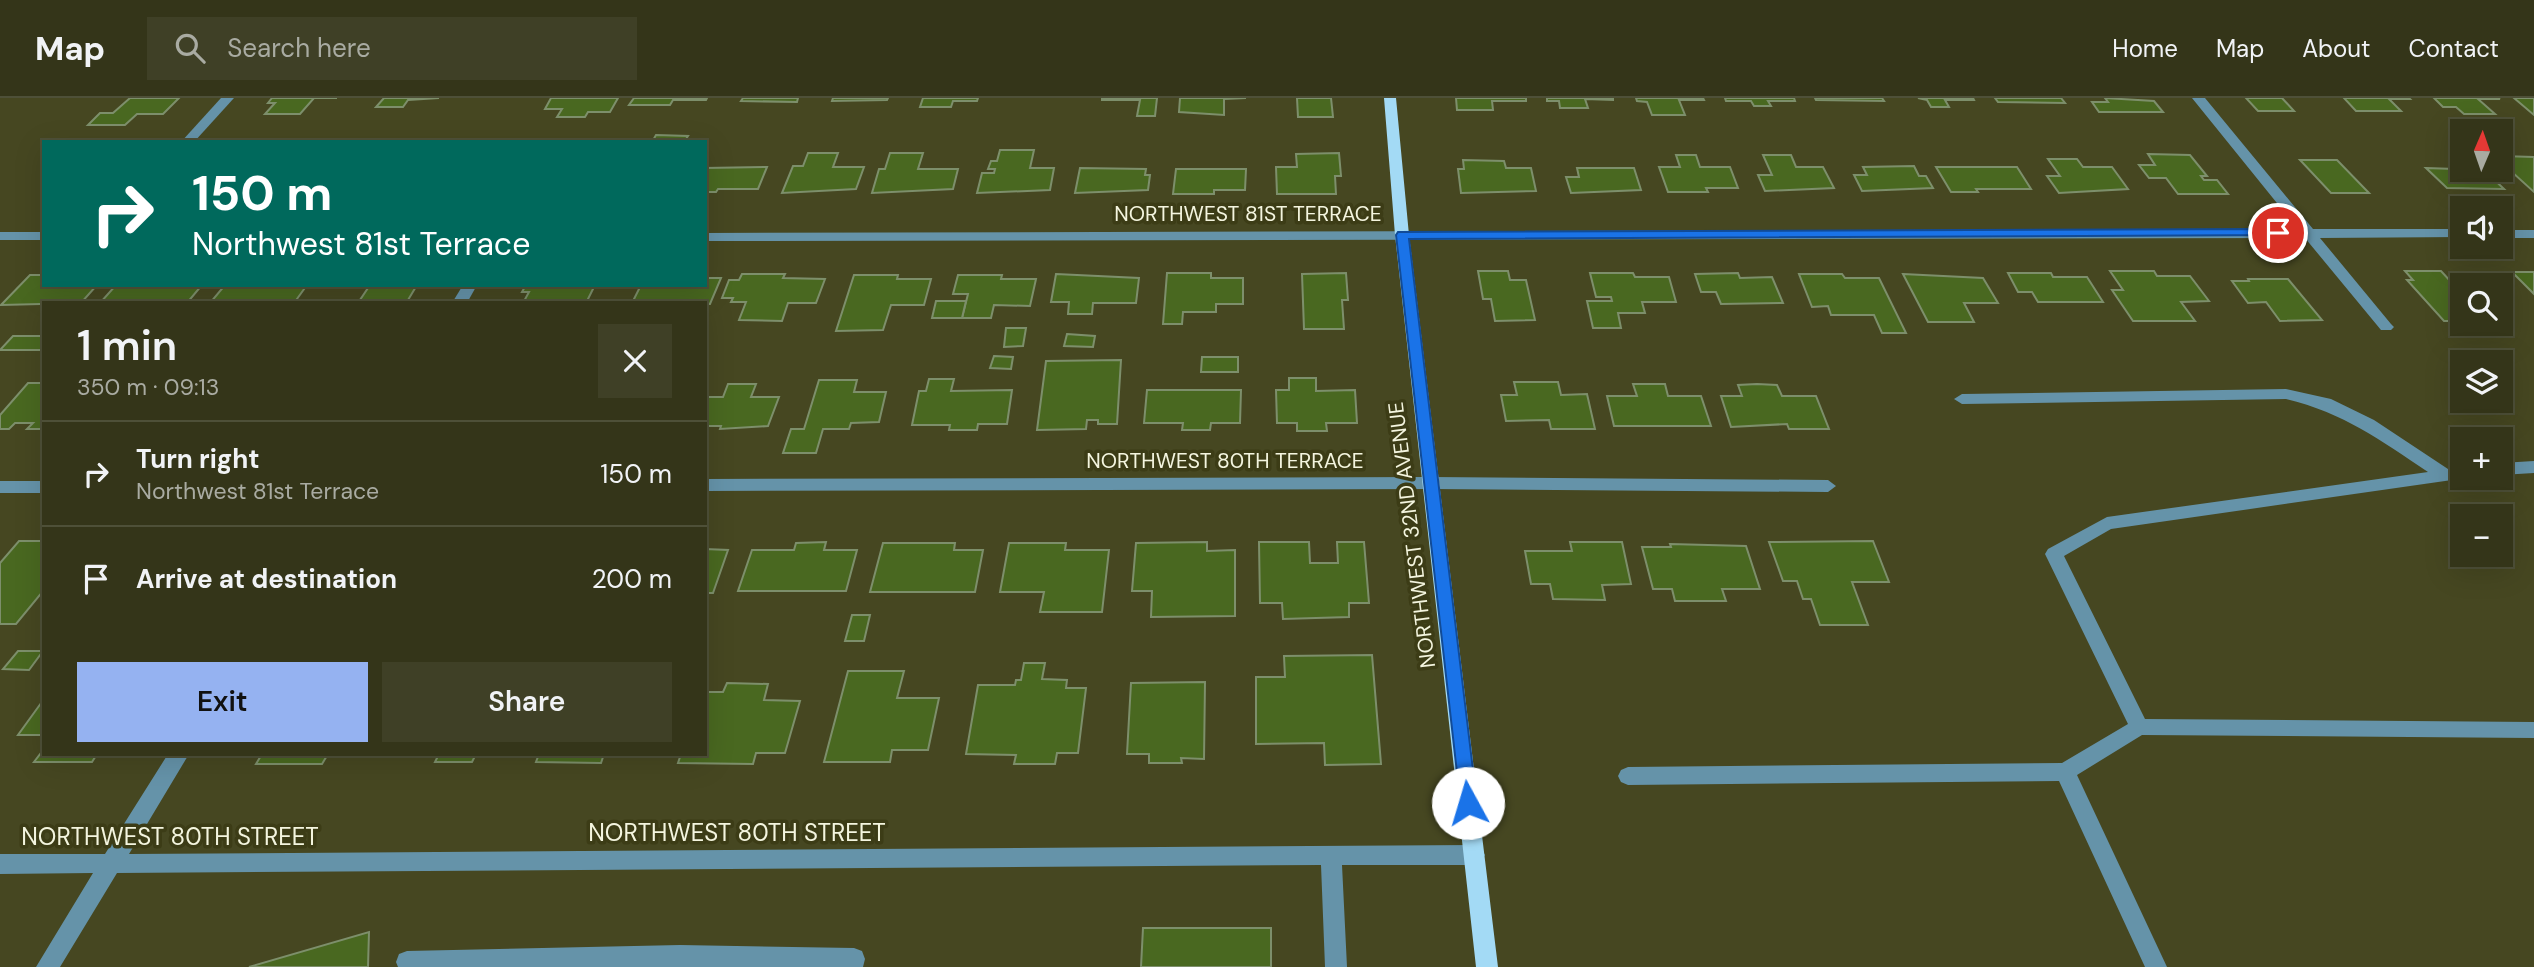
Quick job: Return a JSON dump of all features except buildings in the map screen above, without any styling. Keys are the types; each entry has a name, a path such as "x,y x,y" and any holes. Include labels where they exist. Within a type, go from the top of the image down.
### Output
{"main road":[{"name":"NORTHWEST 32ND AVENUE","path":"1390,98 1402,235 1487,967"}],"street":[{"path":"189,140 228,98"},
{"path":"2198,98 2306,233 2386,327"},
{"name":"NORTHWEST 81ST TERRACE","path":"707,237 2450,233"},
{"path":"2513,234 2534,234"},
{"path":"0,236 42,236"},
{"path":"1962,399 2286,394 2325,403 2368,424 2450,472"},
{"path":"2513,468 2534,467"},
{"path":"2139,727 2054,554 2107,523 2450,475"},
{"name":"NORTHWEST 80TH TERRACE","path":"707,485 1431,483 1828,486"},
{"path":"0,487 42,487"},
{"path":"1628,776 2065,772 2139,727 2534,730"},
{"path":"47,967 178,756"},
{"path":"2065,772 2155,967"},
{"name":"NORTHWEST 80TH STREET","path":"0,864 1474,855"},
{"path":"1331,856 1336,967"},
{"path":"407,962 854,959 852,967"}],"route":[{"path":"1468,803 1402,235 2278,233"}]}
